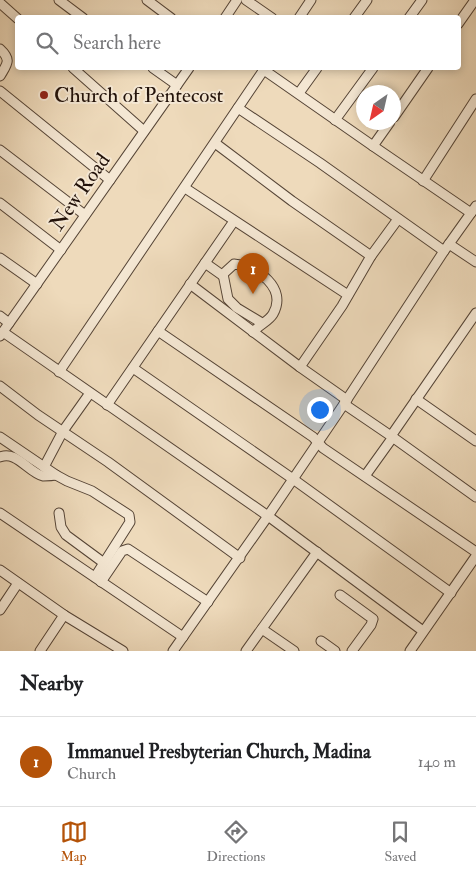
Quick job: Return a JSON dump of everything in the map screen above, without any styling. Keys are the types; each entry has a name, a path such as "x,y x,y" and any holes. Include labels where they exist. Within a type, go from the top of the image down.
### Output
{"street":[{"path":"59,0 79,15"},
{"path":"147,0 168,15"},
{"path":"226,15 237,0"},
{"path":"246,0 268,15"},
{"path":"301,15 311,0"},
{"path":"356,15 366,0"},
{"path":"411,15 422,0"},
{"path":"461,20 475,0"},
{"path":"0,3 15,16"},
{"path":"0,49 6,54 8,60 0,76"},
{"path":"75,70 144,131"},
{"path":"156,70 177,85"},
{"name":"New Road","path":"1,334 188,70"},
{"path":"59,372 264,70"},
{"path":"173,651 294,479 446,247 474,209 423,181 266,70"},
{"path":"298,93 315,70"},
{"path":"336,120 372,70"},
{"path":"401,107 427,70"},
{"path":"0,91 110,180"},
{"path":"423,181 476,99"},
{"path":"238,108 320,163 398,219 476,262"},
{"path":"373,146 384,130"},
{"path":"214,143 292,201 371,256"},
{"path":"0,150 85,215"},
{"path":"185,188 348,295"},
{"path":"0,204 61,250"},
{"path":"300,367 348,295 371,256 398,219"},
{"path":"107,405 234,221"},
{"path":"0,258 37,284"},
{"path":"204,263 220,274 223,274"},
{"path":"223,274 232,265 238,264 259,273 275,287 277,294 276,307 272,315 253,332"},
{"path":"223,274 228,299 237,308 262,323"},
{"path":"190,284 476,497"},
{"path":"365,476 476,313"},
{"path":"0,316 9,323"},
{"path":"158,331 476,552"},
{"path":"1,334 268,516 423,631"},
{"path":"132,368 294,479 451,593"},
{"path":"0,386 240,558"},
{"path":"44,467 63,431 90,393"},
{"path":"416,399 476,442"},
{"path":"0,437 56,475 92,491 129,515 130,522 104,563 98,580"},
{"path":"0,457 5,455 13,457 41,475 56,475"},
{"path":"0,513 183,637"},
{"path":"58,514 61,527 66,535 104,563"},
{"path":"98,580 122,551 128,549 208,602"},
{"path":"246,651 317,552"},
{"path":"410,651 476,556"},
{"path":"0,570 64,615 123,651"},
{"path":"0,610 18,583"},
{"path":"340,595 373,619 371,625 352,651"},
{"path":"43,650 64,615"},
{"path":"262,629 294,651"},
{"path":"320,641 335,651"}],"place":[{"name":"Church of Pentecost","path":"44,95"},
{"name":"Immanuel Presbyterian Church, Madina","path":"253,294"}]}
